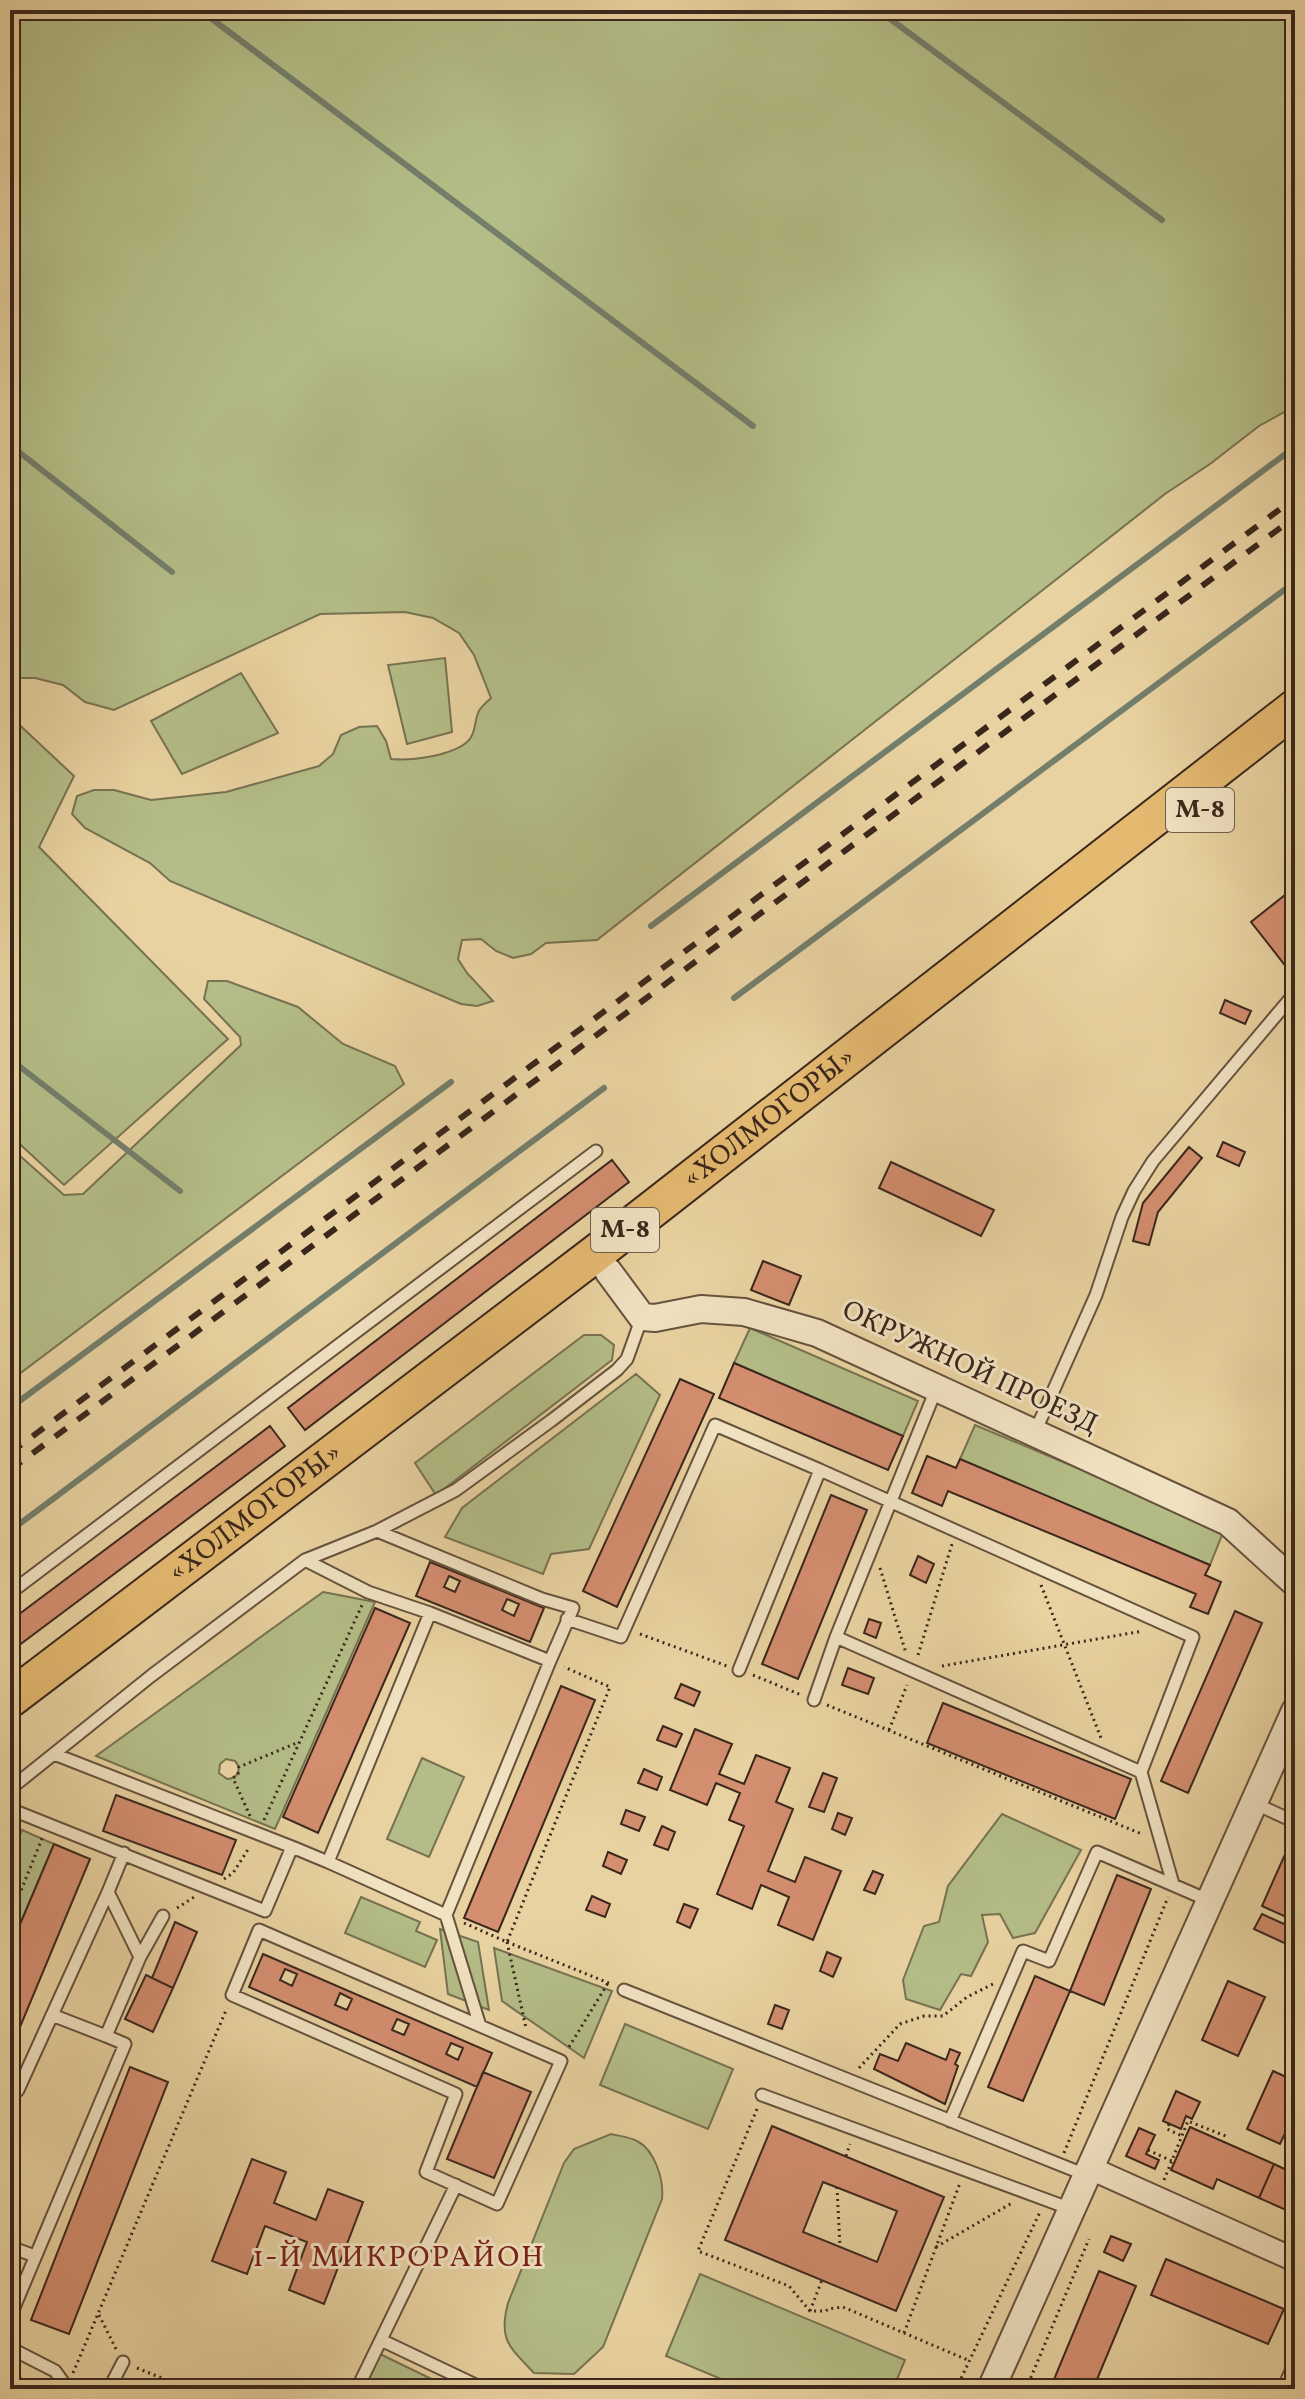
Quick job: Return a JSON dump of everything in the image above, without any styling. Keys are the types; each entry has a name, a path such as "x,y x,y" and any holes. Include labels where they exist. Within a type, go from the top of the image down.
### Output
{"highway":[{"name":"«ХОЛМОГОРЫ»","path":"10,1699 582,1263 1295,708"},
{"name":"«ХОЛМОГОРЫ»","path":"10,1727 608,1271 1295,736"}],"street":[{"path":"608,1271 642,1317"},
{"name":"ОКРУЖНОЙ ПРОЕЗД","path":"642,1317 655,1318 701,1309 744,1312 817,1333 1228,1522 1295,1583"},
{"path":"991,2389 1295,1711"},
{"path":"1088,2172 1156,2198 1295,2260"}],"lane":[{"path":"1035,1432 1096,1295 1134,1191 1153,1161 1295,993"},
{"path":"10,1593 596,1151"},
{"path":"10,1789 151,1676 305,1560 377,1531 456,1490 617,1370 627,1359 642,1317"},
{"path":"814,1700 836,1637 937,1386"},
{"path":"567,1619 621,1637 715,1425 891,1500 1193,1637 1141,1772 1173,1884"},
{"path":"739,1670 820,1470"},
{"path":"377,1531 542,1599 573,1608 446,1915 480,2026"},
{"path":"305,1560 368,1592 550,1661"},
{"path":"328,1862 430,1613"},
{"path":"836,1637 1141,1772"},
{"path":"54,1754 292,1847 446,1915"},
{"path":"1254,1803 1295,1822"},
{"path":"10,1809 265,1911"},
{"path":"259,1930 561,2061 497,2204 426,2172 456,2094 232,1995 292,1847"},
{"path":"950,2121 1023,1951 1049,1961 1097,1852 1210,1901"},
{"path":"10,2097 18,2090 124,1853"},
{"path":"108,1892 140,1957"},
{"path":"106,2036 140,1957 163,1916"},
{"path":"624,1990 1059,2164 1088,2172"},
{"path":"10,2317 125,2044 52,2015"},
{"path":"760,2099 1072,2209"},
{"path":"357,2389 456,2185"},
{"path":"10,2247 35,2256"},
{"path":"381,2340 484,2389"},
{"path":"10,2348 55,2371 67,2388"},
{"path":"109,2389 123,2362"},
{"path":"1283,2389 1295,2362"}],"path":[{"path":"889,1730 913,1671 957,1529"},
{"path":"874,1544 900,1640 913,1671"},
{"path":"1033,1564 1108,1757"},
{"path":"163,1916 233,1873 258,1834 368,1592"},
{"path":"913,1671 1170,1626"},
{"path":"625,1628 739,1670 1161,1842"},
{"path":"530,2047 507,1942 610,1687 550,1661"},
{"path":"258,1834 233,1778 238,1774 239,1767 299,1742"},
{"path":"10,1918 48,1824"},
{"path":"1059,2164 1173,1884"},
{"path":"446,1915 624,1990"},
{"path":"848,2080 900,2024 924,2016 943,2016 967,1997 1013,1974"},
{"path":"561,2061 608,1983"},
{"path":"67,2388 232,1995"},
{"path":"760,2099 698,2251 789,2286 810,2311 843,2307 970,2361"},
{"path":"1156,2198 1188,2121 1228,2137"},
{"path":"1169,2124 1167,2129 1182,2136"},
{"path":"846,2156 852,2136"},
{"path":"1148,2150 1172,2161"},
{"path":"904,2333 963,2176"},
{"path":"837,2187 840,2247"},
{"path":"936,2247 1025,2195 1045,2199 956,2389"},
{"path":"1026,2389 1089,2239"},
{"path":"810,2311 822,2280"},
{"path":"98,2313 123,2362 189,2389"}],"green space":[{"path":"10,10 1295,10 1295,406 1259,426 1165,494 597,940 546,943 531,954 513,958 496,951 481,939 462,940 458,959 493,1001 477,1006 461,1004 170,881 150,863 85,828 72,814 77,796 94,790 114,790 151,800 226,792 319,766 333,754 341,735 359,727 377,726 386,741 391,759 430,756 460,747 470,739 479,711 491,698 474,655 459,633 433,618 405,612 320,614 114,710 85,702 63,685 35,678 10,678"},
{"path":"445,658 452,732 407,744 388,665"},
{"path":"241,673 278,733 182,774 151,721"},
{"path":"10,716 74,776 39,847 228,1039 64,1185 10,1135"},
{"path":"208,981 227,981 298,1007 343,1044 395,1066 404,1084 10,1381 10,1147 64,1195 83,1194 241,1045 240,1037 204,999"},
{"path":"750,1328 918,1401 903,1436 734,1363"},
{"path":"584,1335 601,1335 614,1345 612,1360 436,1495 415,1463"},
{"path":"636,1374 660,1395 589,1549 551,1554 543,1574 445,1537 462,1508"},
{"path":"975,1425 1224,1530 1210,1565 960,1459"},
{"path":"323,1592 375,1602 275,1829 96,1756","holes":["226,1759 235,1761 238,1770 234,1777 227,1779 219,1773 220,1764"]},
{"path":"422,1758 464,1777 429,1857 387,1839"},
{"path":"1002,1814 1081,1850 1035,1933 1013,1938 1000,1914 982,1915 988,1942 971,1976 961,1974 940,2010 906,1999 903,1980 924,1926 939,1922 948,1886"},
{"path":"22,1830 54,1844 10,1948 10,1860"},
{"path":"361,1897 420,1922 416,1931 437,1940 425,1967 345,1933"},
{"path":"440,1929 478,1942 489,2010 448,1994"},
{"path":"494,1948 612,1991 584,2058 502,2001"},
{"path":"625,2024 733,2069 708,2129 600,2085"},
{"path":"611,2134 634,2140 649,2151 660,2175 662,2199 603,2347 574,2374 534,2373 508,2342 504,2326 508,2303 564,2163 574,2149"},
{"path":"700,2274 905,2360 893,2389 745,2389 666,2356"},
{"path":"380,2354 452,2389 364,2389"}],"building":[{"path":"1295,887 1295,956 1284,964 1251,922"},
{"path":"1225,1000 1251,1011 1245,1024 1220,1013"},
{"path":"1223,1142 1245,1152 1239,1166 1217,1156"},
{"path":"1189,1147 1202,1158 1158,1212 1149,1245 1133,1241 1143,1203"},
{"path":"612,1160 629,1182 305,1430 288,1408"},
{"path":"891,1162 994,1210 981,1236 879,1188"},
{"path":"763,1261 801,1276 789,1305 751,1290"},
{"path":"734,1363 903,1436 888,1470 719,1398"},
{"path":"680,1379 714,1394 617,1607 583,1591"},
{"path":"270,1426 285,1446 10,1652 10,1621"},
{"path":"927,1456 956,1468 960,1459 1210,1565 1205,1575 1221,1582 1208,1614 1190,1607 1196,1594 948,1491 942,1506 912,1493"},
{"path":"831,1495 867,1510 798,1679 762,1664"},
{"path":"918,1556 934,1564 926,1583 910,1575"},
{"path":"430,1562 544,1608 530,1642 416,1596","holes":["449,1576 460,1581 455,1592 444,1587","507,1599 519,1604 514,1616 502,1610"]},
{"path":"375,1608 410,1623 318,1833 283,1817"},
{"path":"1235,1611 1262,1623 1188,1793 1161,1781"},
{"path":"869,1619 881,1623 876,1638 864,1633"},
{"path":"848,1668 874,1678 868,1694 842,1685"},
{"path":"681,1684 700,1692 694,1706 675,1698"},
{"path":"561,1686 595,1700 498,1932 464,1918"},
{"path":"943,1703 1131,1779 1115,1819 927,1743"},
{"path":"663,1726 682,1734 676,1747 657,1740"},
{"path":"695,1729 732,1744 719,1774 744,1784 756,1755 790,1768 776,1802 793,1809 768,1871 795,1882 805,1857 841,1871 813,1940 778,1925 789,1897 761,1885 752,1909 717,1894 744,1826 729,1820 740,1793 716,1783 707,1805 670,1790"},
{"path":"644,1769 662,1777 657,1790 638,1783"},
{"path":"823,1773 837,1778 824,1812 809,1807"},
{"path":"116,1795 236,1840 222,1875 103,1831"},
{"path":"626,1810 645,1817 639,1831 621,1824"},
{"path":"838,1813 852,1818 845,1835 832,1829"},
{"path":"662,1826 675,1832 668,1850 654,1845"},
{"path":"1295,1832 1295,1880 1288,1897 1295,1900 1295,1921 1262,1906"},
{"path":"54,1844 90,1859 10,2051 10,1948"},
{"path":"608,1852 627,1860 621,1874 603,1866"},
{"path":"873,1871 883,1875 875,1894 864,1890"},
{"path":"1117,1875 1151,1889 1104,2005 1070,1991"},
{"path":"592,1896 610,1904 605,1917 586,1910"},
{"path":"684,1904 698,1909 690,1928 677,1922"},
{"path":"1262,1914 1295,1929 1295,1948 1254,1929"},
{"path":"175,1922 197,1932 173,1988 152,1978"},
{"path":"827,1952 841,1958 833,1977 820,1971"},
{"path":"263,1954 492,2053 477,2087 249,1987","holes":["285,1969 297,1974 292,1986 280,1980","340,1993 352,1999 347,2010 335,2005","397,2019 409,2024 404,2035 392,2030","451,2043 463,2048 458,2060 446,2054"]},
{"path":"146,1975 173,1988 153,2032 125,2019"},
{"path":"1035,1976 1070,1991 1023,2101 988,2087"},
{"path":"1228,1981 1265,1997 1238,2056 1202,2040"},
{"path":"775,2005 789,2010 782,2029 768,2024"},
{"path":"906,2043 946,2060 950,2049 960,2053 945,2104 874,2069 880,2054 898,2061"},
{"path":"130,2067 168,2082 69,2334 31,2320"},
{"path":"1273,2071 1295,2081 1295,2112 1280,2144 1247,2129"},
{"path":"483,2072 531,2092 494,2178 447,2159"},
{"path":"1176,2091 1200,2102 1192,2119 1186,2116 1181,2129 1163,2121"},
{"path":"772,2126 944,2197 896,2311 725,2240","holes":["823,2182 897,2211 877,2262 803,2232"]},
{"path":"1190,2127 1274,2164 1259,2198 1217,2179 1213,2189 1171,2170"},
{"path":"1139,2128 1155,2135 1146,2154 1159,2160 1155,2169 1126,2156"},
{"path":"252,2159 286,2172 274,2203 316,2220 328,2189 363,2202 324,2304 289,2290 307,2242 265,2226 247,2274 212,2261"},
{"path":"1274,2164 1295,2174 1295,2214 1259,2198"},
{"path":"1111,2236 1131,2244 1123,2261 1104,2252"},
{"path":"1166,2259 1284,2309 1268,2344 1151,2295"},
{"path":"1099,2271 1136,2286 1093,2389 1050,2389"},
{"path":"11,2373 40,2389 10,2389"}],"waterway":[{"path":"200,10 753,426"},
{"path":"878,10 1162,220"},
{"path":"10,445 172,572"},
{"path":"651,926 1295,447"},
{"path":"734,998 1295,582"},
{"path":"10,1059 180,1191"},
{"path":"10,1408 451,1082"},
{"path":"10,1531 604,1088"}],"railway":[{"path":"10,1453 1295,498"},
{"path":"10,1470 1295,517"}],"district":[{"name":"1-Й МИКРОРАЙОН","path":"399,2258"}]}
